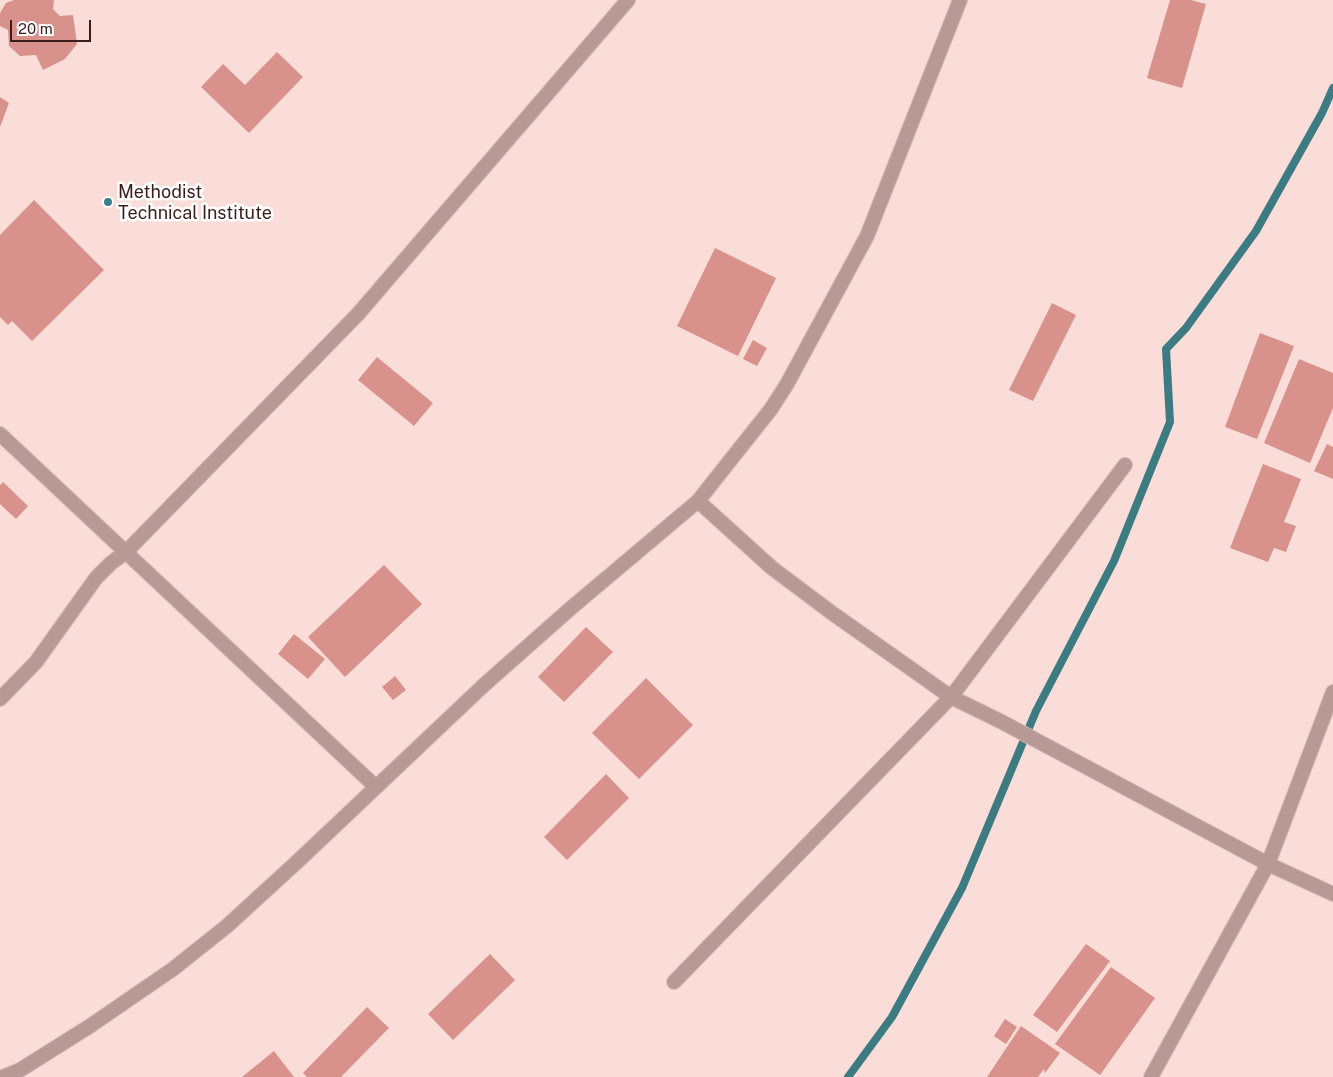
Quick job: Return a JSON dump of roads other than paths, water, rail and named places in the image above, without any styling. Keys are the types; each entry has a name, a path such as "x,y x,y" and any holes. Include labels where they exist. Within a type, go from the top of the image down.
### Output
{"street":[{"path":"0,699 36,662 96,578 111,563 126,552 358,314 628,0"},
{"path":"3,1077 22,1073 173,969 226,926 510,662 698,501 771,409 787,384 867,236 960,0"},
{"path":"0,434 376,787"},
{"path":"674,982 951,697 1125,465"},
{"path":"698,501 772,568 951,697 1046,745 1268,864 1333,894"},
{"path":"1151,1077 1268,864 1333,692"}],"waterway":[{"path":"848,1077 892,1017 962,888 1036,711 1114,561 1170,422 1166,349 1186,328 1256,231 1322,113 1333,88"}],"place":[{"name":"Methodist Technical Institute","path":"108,202"}]}
